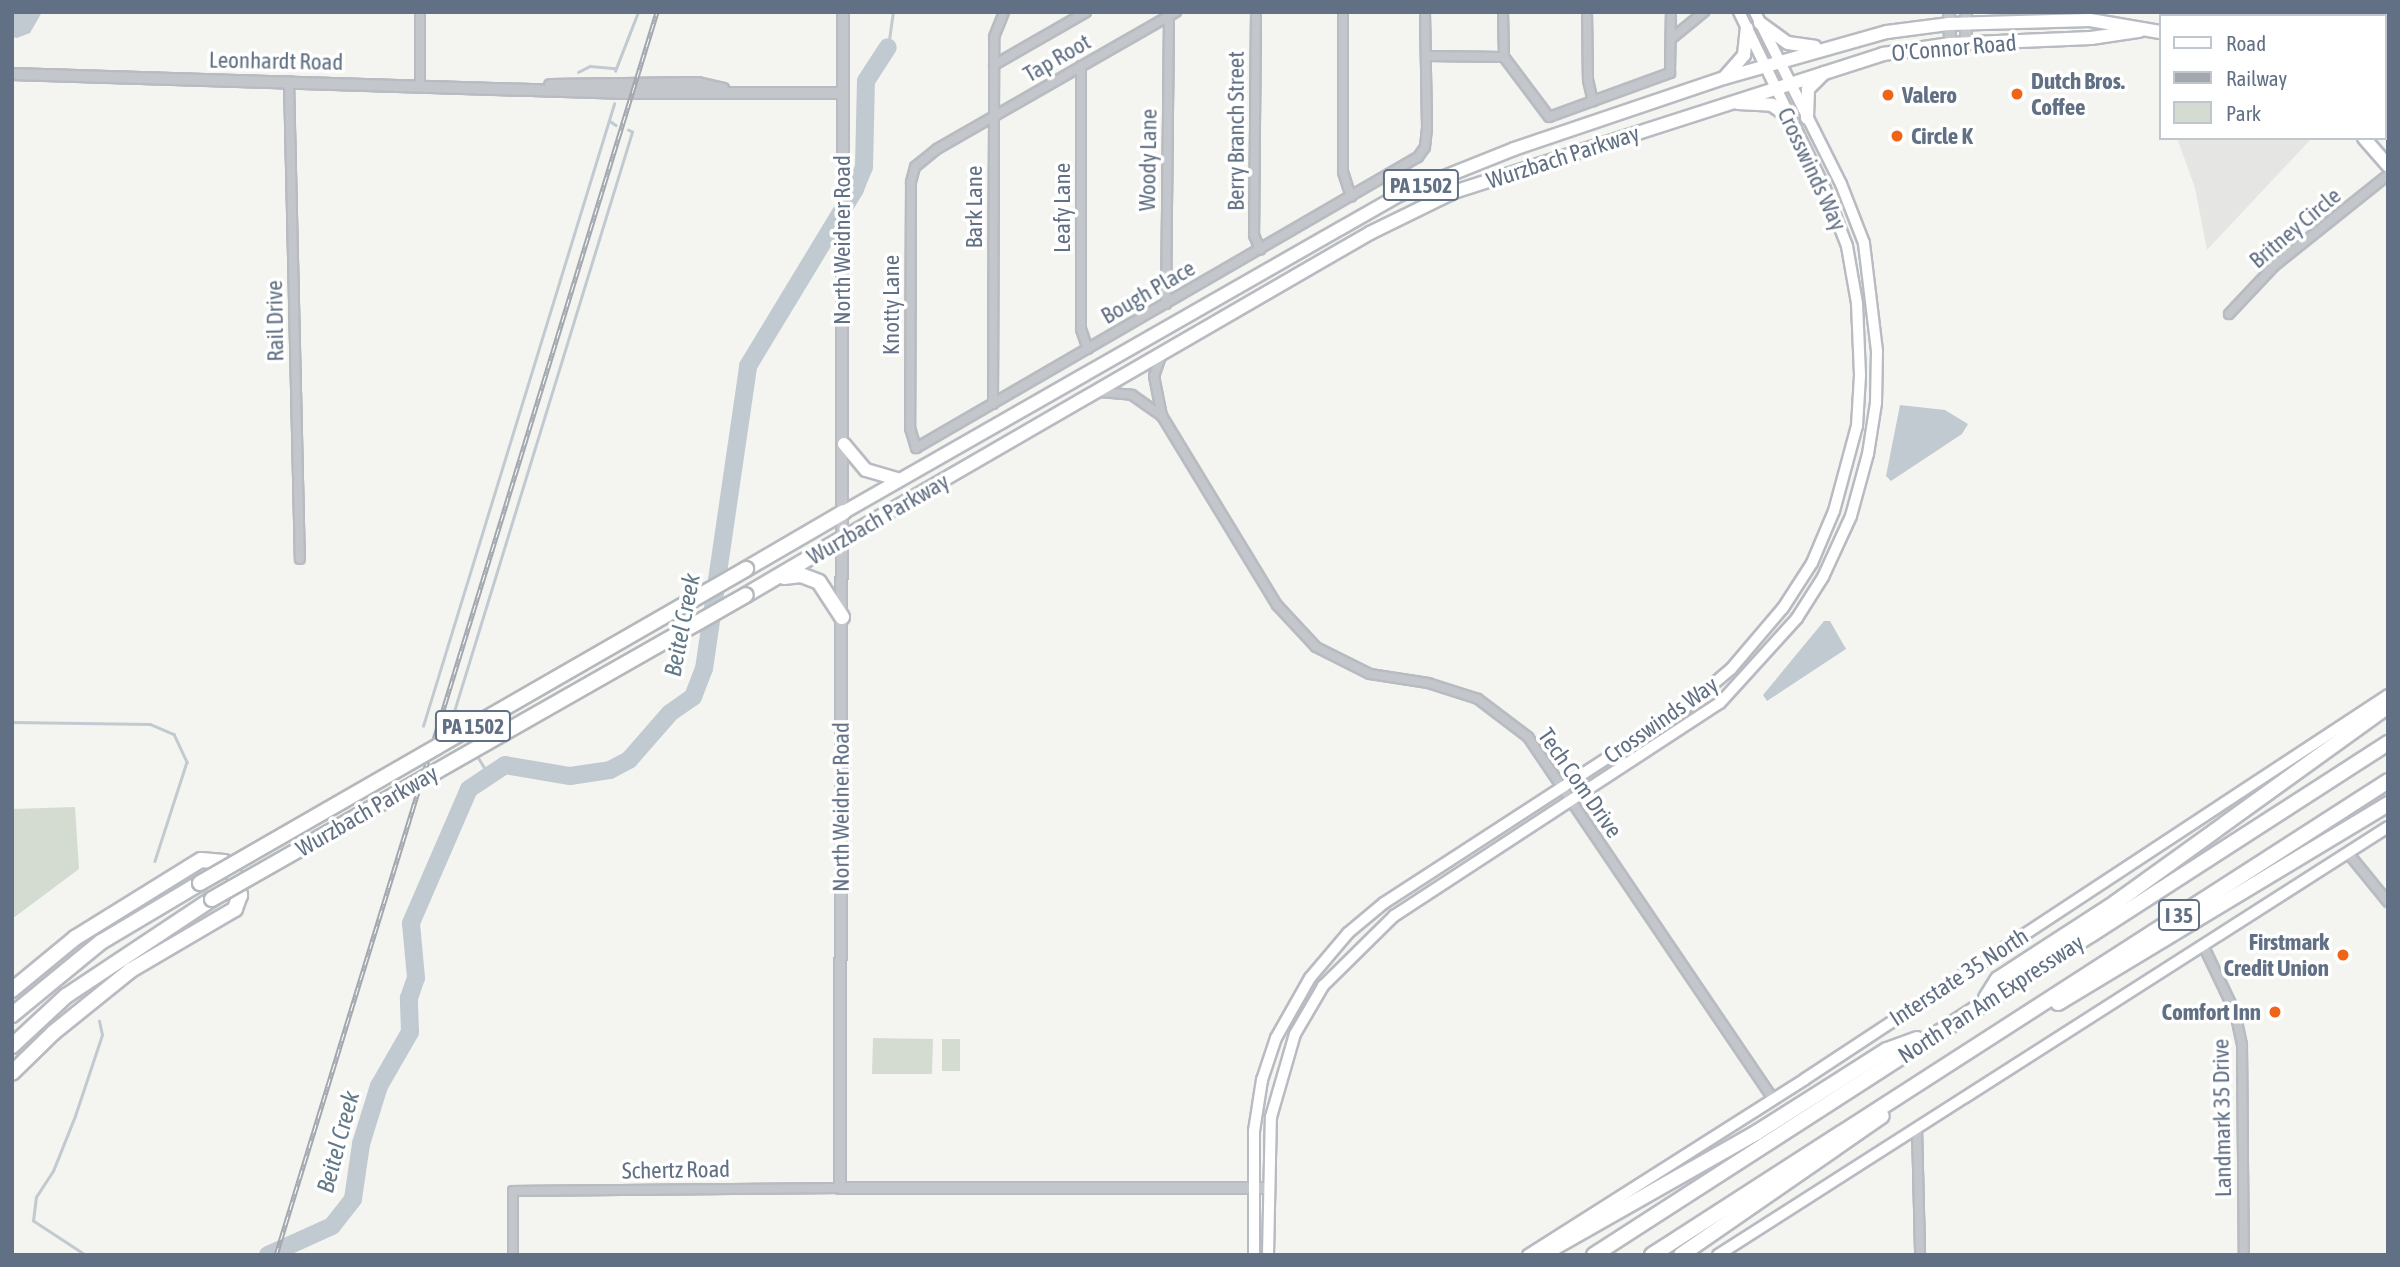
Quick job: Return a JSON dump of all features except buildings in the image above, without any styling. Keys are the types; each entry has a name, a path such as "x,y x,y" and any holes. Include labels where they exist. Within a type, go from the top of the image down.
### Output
{"highway":[{"path":"1758,17 1788,43 1826,47"},
{"name":"O'Connor Road","path":"1779,62 1826,47 1949,18 2090,20 2158,32"},
{"path":"1724,78 1744,55 1746,28"},
{"name":"O'Connor Road","path":"1789,82 1831,67 1950,44 2091,38 2143,30"},
{"name":"Wurzbach Parkway","path":"12,1015 101,942 200,883 1399,195 1514,149 1779,62"},
{"path":"1807,118 1808,89 1831,67"},
{"name":"Wurzbach Parkway","path":"12,1046 66,996 212,899 1420,207 1485,181 1789,82"},
{"path":"1727,103 1772,105 1789,117"},
{"path":"2366,140 2388,166"},
{"path":"844,444 866,470 900,480"},
{"path":"776,578 801,575 819,582 842,617"},
{"path":"1983,1003 1998,979 2115,903 2388,706"},
{"name":"North Pan Am Expressway","path":"1594,1255 2388,743"},
{"name":"North Pan Am Expressway","path":"1652,1255 2388,781"},
{"path":"1970,1050 2100,981 2388,804"},
{"path":"12,990 75,937 201,860 224,862 235,876 240,895 235,909 131,970 53,1033 12,1073"},
{"path":"1541,1255 1756,1133 1887,1050 1944,1028"},
{"path":"1681,1255 1843,1146 1955,1059"}],"main road":[{"path":"1739,12 1765,66"},
{"path":"1758,17 1789,82"},
{"name":"Crosswinds Way","path":"1254,1187 1254,1131 1262,1080 1276,1038 1310,978 1348,933 1384,903 1707,690 1747,652 1783,608 1824,538 1846,473 1857,417 1859,331 1840,225 1765,66"},
{"name":"Crosswinds Way","path":"1268,1188 1269,1136 1278,1083 1295,1034 1323,986 1394,916 1720,703 1781,639 1812,595 1851,516 1868,454 1876,403 1875,330 1864,243 1789,82"},
{"path":"1859,331 1875,330"},
{"name":"Interstate 35 North","path":"1528,1255 1773,1099 2388,695"},
{"path":"1718,1255 2388,827"},
{"path":"1310,978 1323,986"},
{"path":"1254,1187 1254,1255"},
{"path":"1268,1188 1268,1255"}],"street":[{"path":"420,12 420,83"},
{"name":"North Weidner Road","path":"840,1188 844,444 840,186 843,12"},
{"path":"994,65 1086,12"},
{"name":"Berry Branch Street","path":"1256,12 1254,235 1260,250"},
{"path":"1343,12 1343,172 1351,197"},
{"name":"Bough Place","path":"916,448 1400,169 1425,147 1425,12"},
{"path":"1503,12 1504,57 1549,117 1670,72 1671,12"},
{"path":"1587,12 1588,80 1593,101"},
{"path":"1671,39 1704,12"},
{"name":"Bark Lane","path":"993,404 994,37 1004,13"},
{"name":"Tap Root","path":"919,163 993,117 1173,14"},
{"name":"Woody Lane","path":"1166,304 1173,14"},
{"path":"1949,18 1950,44"},
{"path":"1966,18 1966,43"},
{"path":"1427,57 1504,57"},
{"name":"Leafy Lane","path":"1081,66 1081,329 1088,349"},
{"name":"Leonhardt Road","path":"12,74 420,83 627,93 842,93"},
{"name":"Rail Drive","path":"289,81 300,559"},
{"name":"Knotty Lane","path":"916,448 910,428 911,183 919,163"},
{"name":"Britney Circle","path":"2229,314 2274,266 2388,175"},
{"name":"Tech Com Drive","path":"1161,356 1154,376 1163,416 1276,605 1303,636 1352,667 1437,685 1486,704 1528,737 1773,1099"},
{"name":"Tech Com Drive","path":"1097,392 1132,395 1163,416"},
{"path":"2348,853 2388,902"},
{"name":"Landmark 35 Drive","path":"2203,945 2235,1012 2242,1045 2244,1255"},
{"path":"1917,1128 1920,1255"},
{"path":"840,1188 1268,1188"},
{"name":"Schertz Road","path":"513,1255 513,1191 840,1188"}],"shaded area":[{"path":"12,12 42,12 30,33 17,38 12,37"},
{"path":"2178,140 2310,140 2207,250 2195,188"},
{"path":"1900,405 1945,410 1968,424 1962,434 1891,481 1886,476"},
{"path":"1824,621 1830,621 1846,649 1767,701 1763,695"}],"green space":[{"path":"75,807 79,869 12,919 12,809"},
{"path":"873,1038 933,1039 932,1074 872,1074"},
{"path":"942,1039 960,1039 960,1071 942,1071"}],"waterway":[{"path":"615,71 638,12"},
{"name":"Beitel Creek","path":"888,47 893,12"},
{"name":"Beitel Creek","path":"268,1255 332,1226 353,1199 361,1144 379,1086 410,1032 409,998 416,978 411,923 469,789 505,765 570,776 610,770 629,760 670,713 693,697 704,669 748,366 855,189 864,167 866,81 888,47"},
{"path":"578,72 590,66 615,68"},
{"path":"423,726 614,104"},
{"path":"610,121 616,125"},
{"path":"459,728 452,718 632,132 628,130"},
{"path":"12,722 150,724 174,734 187,762 155,861"},
{"path":"476,754 488,773"},
{"path":"85,1255 33,1221 36,1197 53,1171 102,1035 99,1021"}],"railway":[{"path":"276,1255 657,12"}],"place":[{"name":"Dutch Bros. Coffee","path":"2017,94"},
{"name":"Valero","path":"1888,95"},
{"name":"Circle K","path":"1897,136"},
{"name":"Firstmark Credit Union","path":"2343,955"},
{"name":"Comfort Inn","path":"2275,1012"}]}
